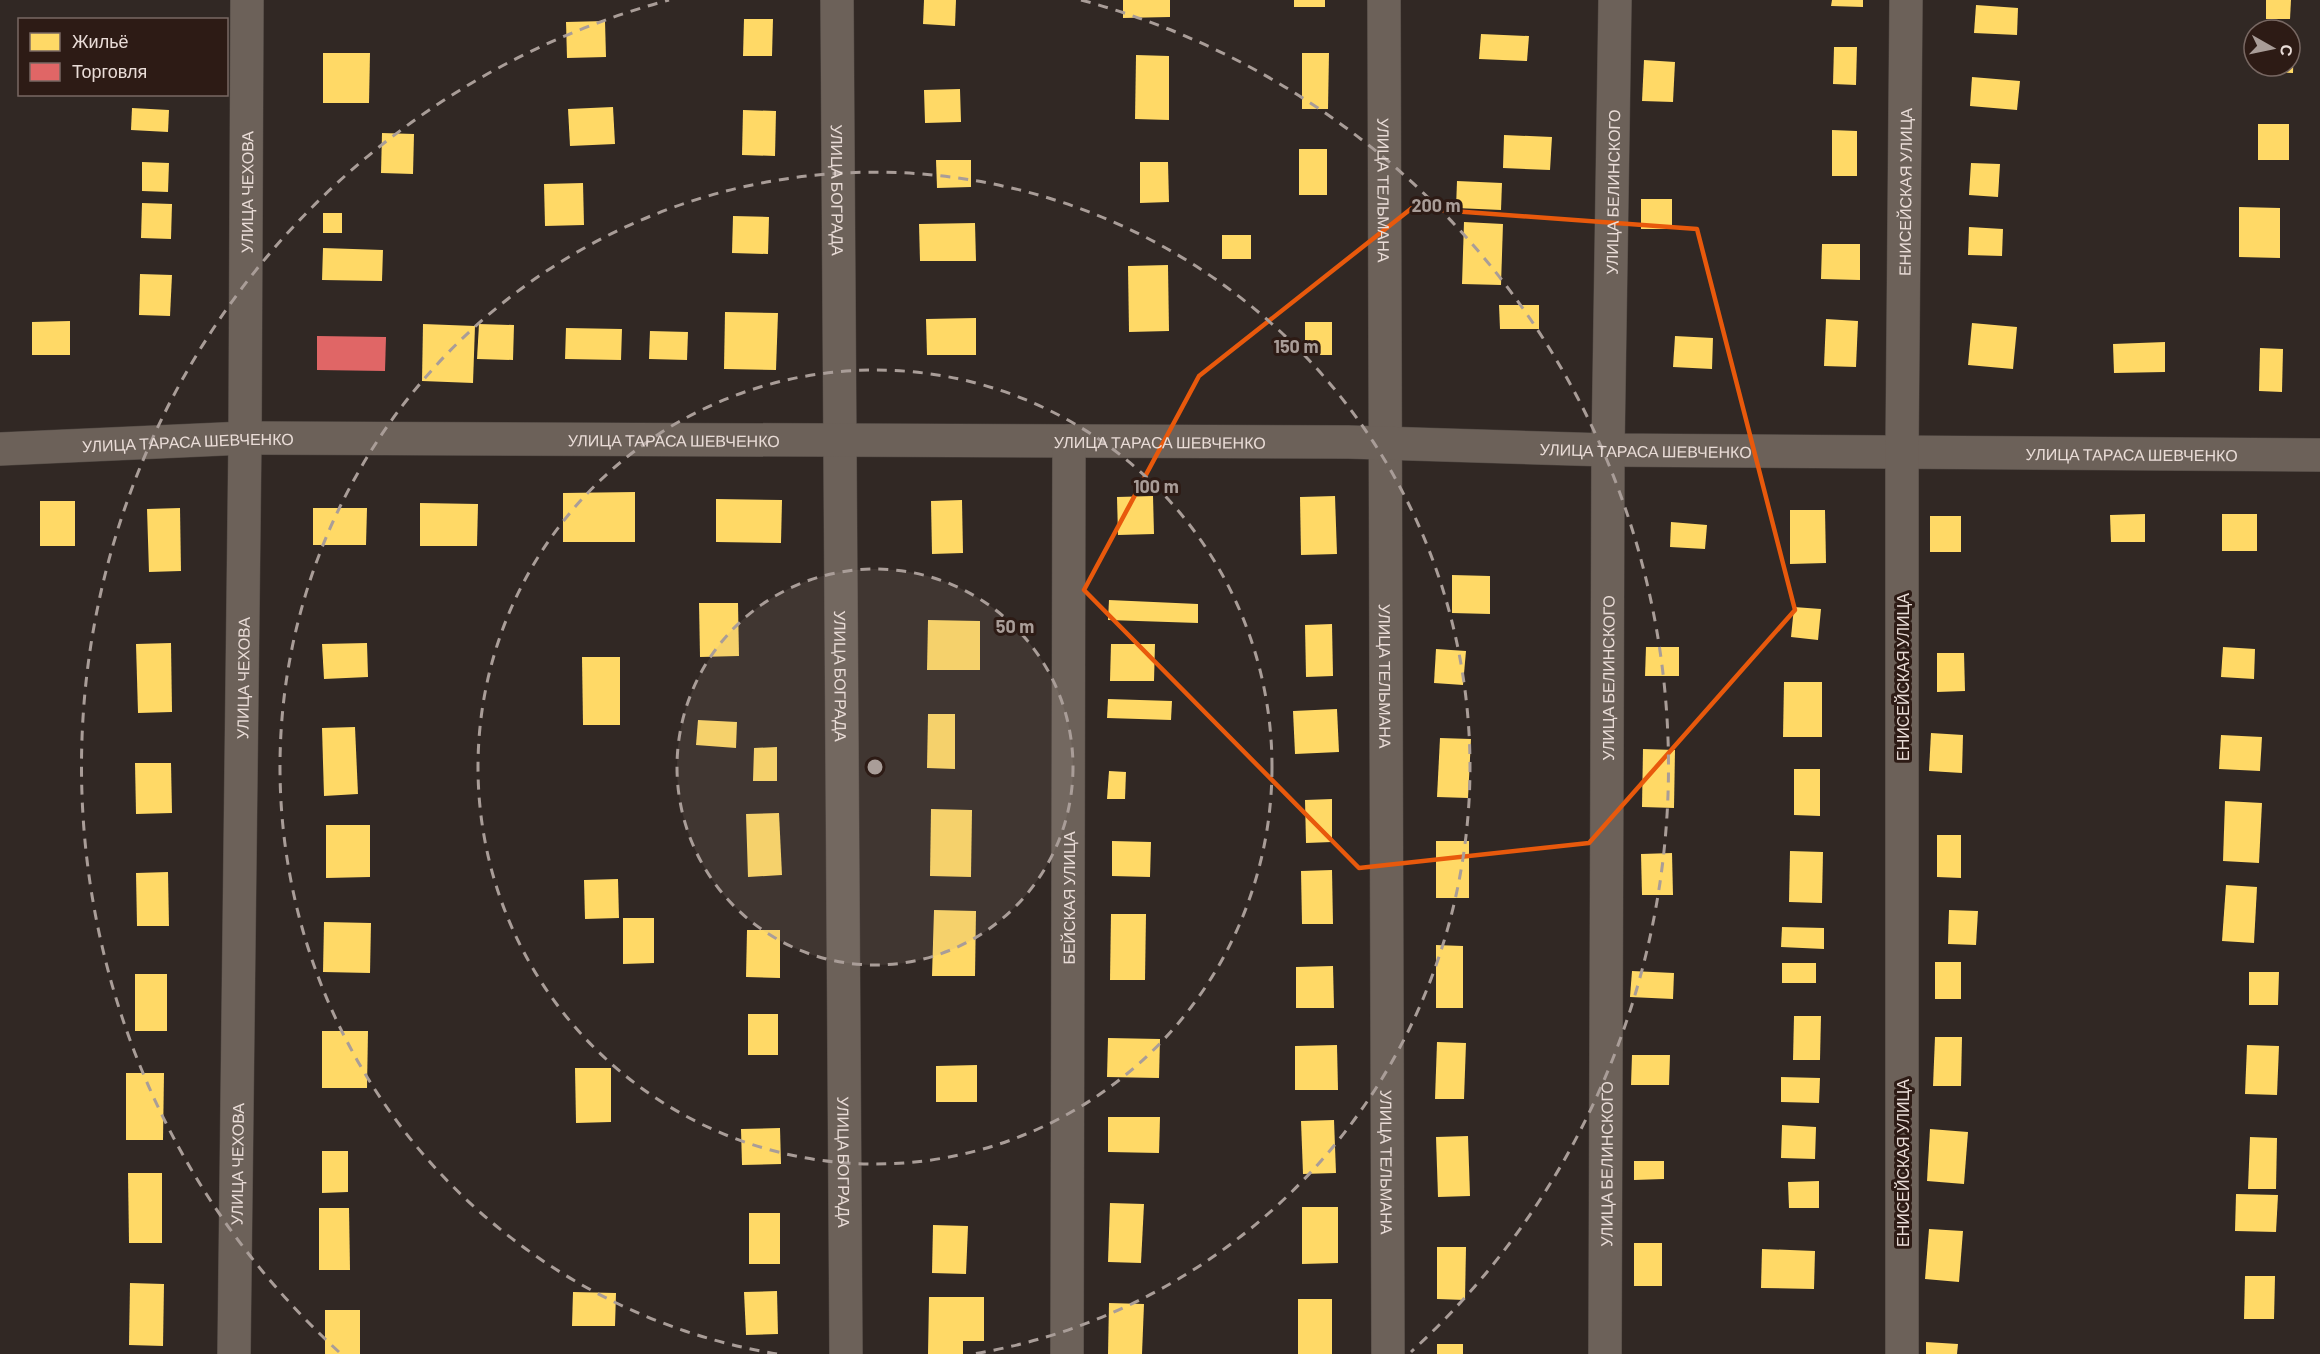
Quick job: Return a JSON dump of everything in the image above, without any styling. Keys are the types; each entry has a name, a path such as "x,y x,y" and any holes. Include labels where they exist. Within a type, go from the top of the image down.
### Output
{"street":[{"name":"УЛИЦА ЧЕХОВА","path":"234,1354 245,438 247,0"},
{"name":"УЛИЦА БОГРАДА","path":"837,0 846,1354"},
{"name":"УЛИЦА ТЕЛЬМАНА","path":"1384,0 1388,1354"},
{"name":"УЛИЦА БЕЛИНСКОГО","path":"1605,1354 1608,450 1615,0"},
{"name":"ЕНИСЕЙСКАЯ УЛИЦА","path":"1902,1354 1902,451 1906,0"},
{"name":"УЛИЦА ТАРАСА ШЕВЧЕНКО","path":"0,449 245,438 1384,443 1608,450 2320,455"},
{"name":"БЕЙСКАЯ УЛИЦА","path":"1067,1354 1069,441"}],"highlighted area":[{"path":"1412,208 1697,229 1795,610 1589,843 1359,868 1084,590 1199,376"}],"building: Жильё":[{"path":"924,0 956,0 955,26 923,24"},
{"path":"1123,0 1170,0 1170,17 1123,18"},
{"path":"1294,0 1325,0 1325,7 1294,7"},
{"path":"1832,0 1863,0 1863,7 1831,6"},
{"path":"2266,0 2291,0 2290,18 2266,18"},
{"path":"1976,5 2018,8 2017,35 1974,33"},
{"path":"744,19 773,19 772,56 743,56"},
{"path":"605,21 606,57 567,58 566,22"},
{"path":"1481,34 1529,36 1527,61 1479,59"},
{"path":"1834,47 1857,47 1856,85 1833,84"},
{"path":"323,53 370,53 369,103 323,103"},
{"path":"1302,53 1329,53 1328,109 1302,109"},
{"path":"1136,55 1169,56 1169,120 1135,119"},
{"path":"1644,60 1675,62 1673,102 1642,101"},
{"path":"1972,77 2020,81 2017,110 1970,106"},
{"path":"960,89 961,122 925,123 924,90"},
{"path":"613,107 615,144 570,146 568,109"},
{"path":"132,108 169,110 168,132 131,130"},
{"path":"743,110 776,111 775,156 742,155"},
{"path":"2258,124 2289,124 2289,160 2258,160"},
{"path":"1832,130 1857,131 1857,176 1832,176"},
{"path":"382,133 414,134 413,174 381,173"},
{"path":"1504,135 1552,137 1550,170 1503,168"},
{"path":"1299,149 1327,149 1327,195 1299,195"},
{"path":"936,160 971,160 971,187 937,188"},
{"path":"142,162 169,163 168,192 142,191"},
{"path":"1140,162 1168,162 1169,202 1140,203"},
{"path":"1971,163 2000,164 1998,197 1969,195"},
{"path":"1457,181 1502,183 1501,210 1456,208"},
{"path":"583,183 584,225 545,226 544,184"},
{"path":"1641,199 1672,199 1672,229 1641,229"},
{"path":"142,203 172,204 171,239 141,238"},
{"path":"2239,207 2280,208 2280,258 2239,257"},
{"path":"323,213 342,213 342,233 323,233"},
{"path":"733,216 769,217 768,254 732,253"},
{"path":"1464,222 1503,224 1501,285 1462,284"},
{"path":"975,223 976,261 920,261 919,224"},
{"path":"1969,227 2003,229 2002,256 1968,255"},
{"path":"1222,235 1251,235 1251,259 1222,259"},
{"path":"1822,244 1860,244 1860,280 1821,279"},
{"path":"323,248 383,250 382,281 322,280"},
{"path":"1168,265 1169,331 1129,332 1128,266"},
{"path":"140,274 172,275 170,316 139,315"},
{"path":"1499,305 1539,305 1539,329 1500,329"},
{"path":"725,312 778,313 776,370 724,369"},
{"path":"976,318 976,355 927,355 926,319"},
{"path":"1826,319 1858,321 1856,367 1824,366"},
{"path":"70,321 70,355 32,355 32,322"},
{"path":"1305,322 1332,322 1332,355 1305,355"},
{"path":"1972,323 2017,327 2013,369 1968,365"},
{"path":"423,324 475,326 473,383 422,381"},
{"path":"479,324 514,325 513,360 477,359"},
{"path":"566,328 622,329 621,360 565,359"},
{"path":"650,331 688,332 687,360 649,359"},
{"path":"1675,336 1713,338 1712,369 1673,367"},
{"path":"2165,342 2165,372 2114,373 2113,344"},
{"path":"2260,348 2283,349 2282,392 2259,391"},
{"path":"635,492 635,542 563,542 563,493"},
{"path":"1153,496 1154,534 1118,535 1117,497"},
{"path":"1335,496 1337,554 1301,555 1300,497"},
{"path":"716,499 782,500 781,543 716,542"},
{"path":"962,500 963,553 932,554 931,501"},
{"path":"40,501 75,501 75,546 40,546"},
{"path":"420,503 478,504 477,546 420,546"},
{"path":"180,508 181,571 149,572 147,509"},
{"path":"313,508 367,508 366,545 313,545"},
{"path":"1790,510 1825,510 1826,563 1790,564"},
{"path":"2145,514 2145,542 2111,542 2110,515"},
{"path":"2222,514 2257,514 2257,551 2222,551"},
{"path":"1930,516 1961,516 1961,552 1930,552"},
{"path":"1671,522 1707,525 1705,549 1670,547"},
{"path":"1452,575 1490,576 1490,614 1452,613"},
{"path":"1109,600 1198,604 1198,623 1108,620"},
{"path":"699,603 738,603 739,656 700,657"},
{"path":"1794,607 1821,609 1818,640 1791,637"},
{"path":"928,620 980,621 980,670 927,670"},
{"path":"1332,624 1333,676 1306,677 1305,625"},
{"path":"171,643 172,712 138,713 136,644"},
{"path":"367,643 368,677 324,679 322,644"},
{"path":"1111,644 1155,644 1154,681 1110,681"},
{"path":"1646,647 1679,647 1679,676 1645,676"},
{"path":"2223,647 2255,649 2254,679 2221,677"},
{"path":"1436,649 1466,651 1463,685 1434,683"},
{"path":"1937,653 1964,653 1965,691 1937,692"},
{"path":"582,657 620,657 620,725 583,725"},
{"path":"1784,682 1822,682 1822,737 1783,737"},
{"path":"1108,699 1172,701 1171,720 1107,718"},
{"path":"1337,709 1339,752 1295,754 1293,711"},
{"path":"928,714 955,714 955,769 927,768"},
{"path":"698,720 737,722 736,748 696,745"},
{"path":"355,727 358,794 324,796 322,728"},
{"path":"1931,733 1963,735 1962,773 1929,771"},
{"path":"2221,735 2262,737 2260,771 2219,769"},
{"path":"1440,738 1471,739 1468,798 1437,797"},
{"path":"777,747 777,781 753,781 754,748"},
{"path":"1643,749 1675,750 1674,808 1642,807"},
{"path":"135,763 171,763 172,813 136,814"},
{"path":"1794,769 1820,769 1820,816 1794,815"},
{"path":"1109,771 1126,772 1125,799 1107,799"},
{"path":"1332,799 1332,842 1306,843 1305,800"},
{"path":"2225,801 2262,803 2259,863 2223,861"},
{"path":"931,809 972,810 971,877 930,876"},
{"path":"779,813 782,875 748,877 746,814"},
{"path":"326,825 370,825 370,877 326,878"},
{"path":"1937,835 1961,835 1961,878 1937,877"},
{"path":"1112,841 1151,842 1150,877 1112,876"},
{"path":"1436,841 1469,841 1469,898 1436,898"},
{"path":"1790,851 1823,852 1822,903 1789,902"},
{"path":"1672,853 1673,895 1642,895 1641,854"},
{"path":"1332,870 1333,924 1302,924 1301,871"},
{"path":"168,872 169,926 137,926 136,873"},
{"path":"618,879 619,918 585,919 584,880"},
{"path":"2226,885 2257,887 2254,943 2222,941"},
{"path":"934,910 976,911 975,976 932,976"},
{"path":"1949,910 1978,911 1976,945 1948,944"},
{"path":"1111,914 1146,914 1145,980 1110,980"},
{"path":"623,918 654,918 654,963 623,964"},
{"path":"324,922 371,923 370,973 323,972"},
{"path":"1782,927 1824,928 1824,949 1781,947"},
{"path":"747,930 780,930 780,978 746,977"},
{"path":"1436,945 1463,946 1463,1008 1436,1008"},
{"path":"1935,962 1961,962 1961,999 1935,999"},
{"path":"1782,963 1816,963 1816,983 1782,983"},
{"path":"1333,966 1334,1008 1296,1008 1296,967"},
{"path":"1632,971 1674,973 1673,999 1630,997"},
{"path":"2249,972 2279,972 2278,1005 2249,1005"},
{"path":"135,974 167,974 167,1031 135,1031"},
{"path":"748,1014 778,1014 778,1055 748,1055"},
{"path":"1794,1016 1821,1016 1820,1060 1793,1060"},
{"path":"322,1031 368,1031 367,1088 322,1088"},
{"path":"1935,1037 1962,1037 1961,1086 1933,1086"},
{"path":"1108,1038 1160,1039 1159,1078 1107,1077"},
{"path":"1437,1042 1466,1043 1464,1099 1435,1099"},
{"path":"1337,1045 1338,1090 1295,1090 1295,1046"},
{"path":"2247,1045 2279,1046 2277,1095 2245,1094"},
{"path":"1632,1055 1670,1055 1669,1085 1631,1085"},
{"path":"977,1065 977,1102 936,1102 936,1066"},
{"path":"575,1068 611,1068 611,1122 576,1123"},
{"path":"126,1073 164,1073 163,1140 126,1140"},
{"path":"1781,1077 1820,1078 1819,1103 1781,1102"},
{"path":"1108,1117 1160,1117 1159,1153 1108,1152"},
{"path":"1334,1120 1336,1173 1303,1174 1301,1121"},
{"path":"1782,1125 1816,1127 1815,1159 1781,1158"},
{"path":"780,1128 781,1164 742,1165 741,1129"},
{"path":"1930,1129 1968,1132 1964,1184 1927,1181"},
{"path":"1468,1136 1470,1196 1438,1197 1436,1137"},
{"path":"2250,1137 2277,1138 2276,1189 2248,1189"},
{"path":"322,1151 348,1151 348,1192 322,1193"},
{"path":"1634,1161 1664,1161 1664,1179 1634,1180"},
{"path":"128,1173 162,1173 162,1243 129,1243"},
{"path":"1819,1181 1819,1208 1789,1208 1788,1182"},
{"path":"2236,1194 2278,1195 2276,1232 2235,1231"},
{"path":"1110,1203 1144,1204 1141,1263 1108,1262"},
{"path":"1302,1207 1338,1207 1338,1263 1302,1264"},
{"path":"319,1208 349,1208 350,1270 319,1270"},
{"path":"749,1213 780,1213 780,1264 749,1264"},
{"path":"933,1225 968,1226 966,1274 932,1273"},
{"path":"1929,1229 1963,1231 1959,1282 1925,1279"},
{"path":"1634,1243 1662,1243 1662,1286 1634,1286"},
{"path":"1437,1247 1466,1247 1465,1300 1437,1299"},
{"path":"1762,1249 1815,1251 1814,1289 1761,1288"},
{"path":"2245,1276 2275,1276 2274,1319 2244,1319"},
{"path":"130,1283 164,1284 163,1346 129,1345"},
{"path":"777,1291 778,1334 746,1335 744,1292"},
{"path":"573,1292 616,1293 615,1326 572,1326"},
{"path":"929,1297 984,1297 984,1341 963,1341 963,1354 928,1354"},
{"path":"1298,1299 1332,1299 1332,1354 1298,1354"},
{"path":"1109,1303 1144,1304 1142,1354 1108,1354"},
{"path":"325,1310 360,1310 360,1354 325,1354"},
{"path":"1926,1342 1958,1344 1957,1354 1926,1354"},
{"path":"1437,1344 1463,1344 1463,1354 1437,1354"}],"building: Торговля":[{"path":"317,336 386,337 385,371 317,370"}]}
